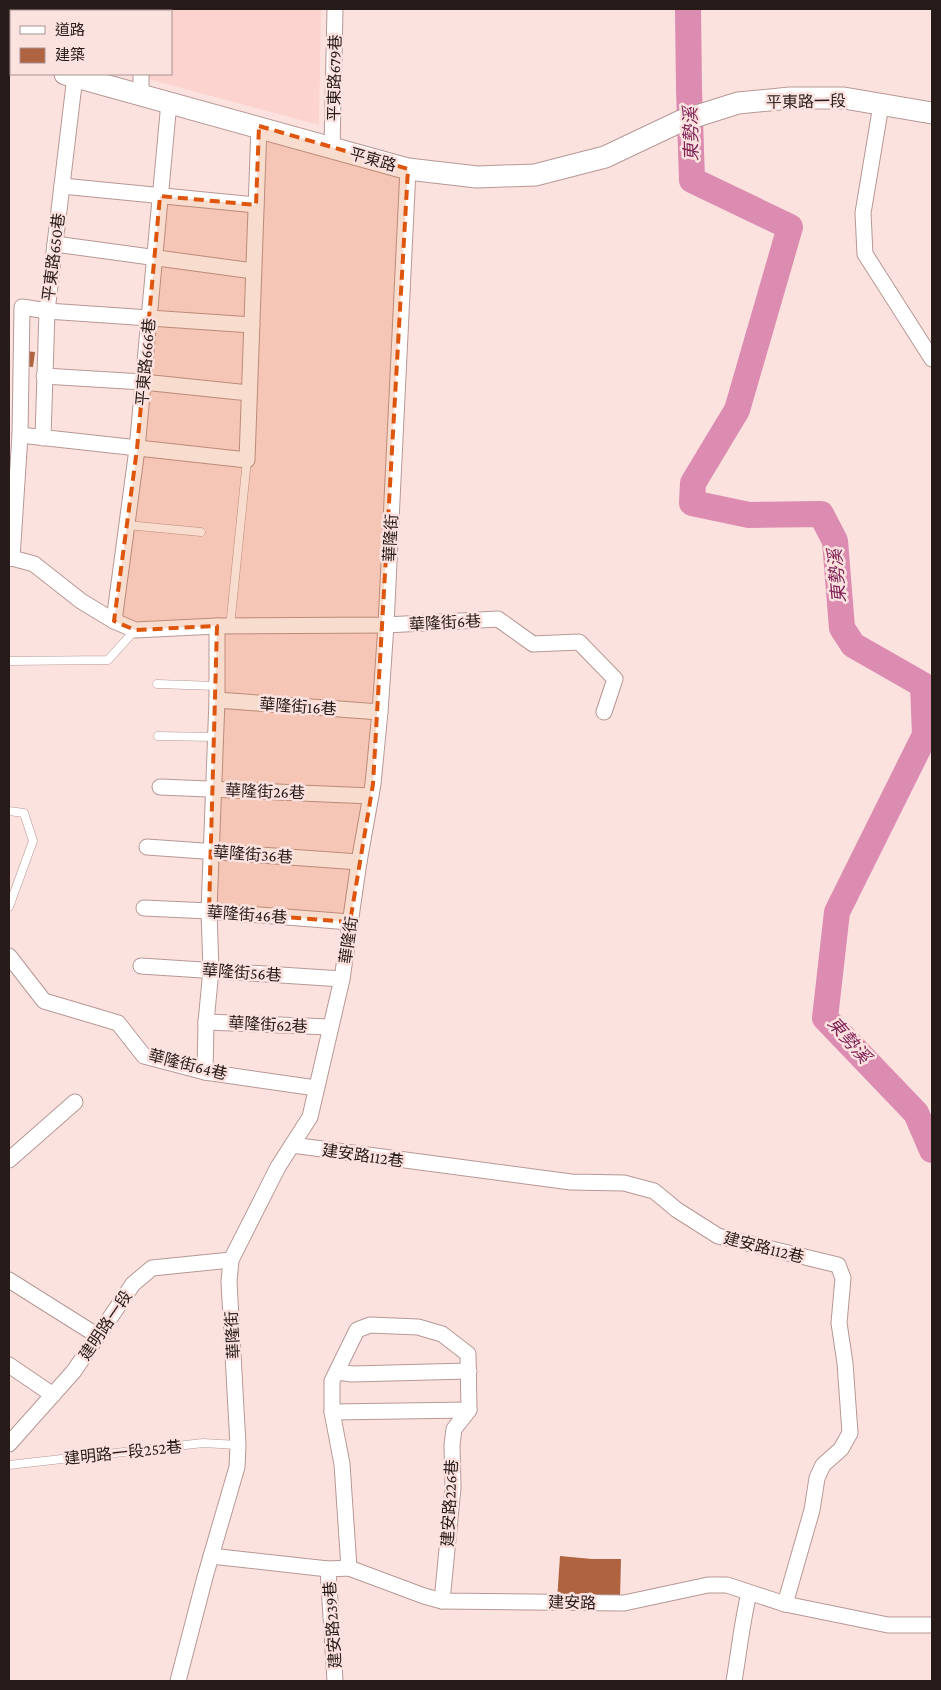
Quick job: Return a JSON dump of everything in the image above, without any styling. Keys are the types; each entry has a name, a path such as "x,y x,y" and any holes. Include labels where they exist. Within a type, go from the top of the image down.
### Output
{"street":[{"name":"平東路679巷","path":"332,148 334,9"},
{"name":"平東路","path":"70,75 141,84 169,102 408,169 478,177 535,174 605,157 682,121"},
{"name":"平東路650巷","path":"43,438 46,310 62,186 70,75"},
{"name":"平東路一段","path":"682,121 738,103 790,98 844,98 932,114"},
{"name":"平東路666巷","path":"114,621 137,449 169,102"},
{"path":"881,104 864,213 865,254 932,359"},
{"path":"20,435 247,460 258,126"},
{"name":"華隆街","path":"178,1681 237,1467 238,1445 229,1282 231,1260 278,1167 310,1117 342,979 359,862 371,796 380,712 386,626 408,169"},
{"path":"62,186 256,205"},
{"path":"55,244 254,271"},
{"path":"135,630 114,621 81,601 34,564 10,558 20,435 22,307 252,325"},
{"path":"44,376 143,382 249,392"},
{"name":"華隆街6巷","path":"135,630 223,626 386,626 498,619 533,644 579,642 615,679 604,712"},
{"path":"205,1072 206,1022 211,970 209,911 215,737 223,626"},
{"name":"華隆街16巷","path":"217,693 380,712"},
{"name":"華隆街26巷","path":"160,787 371,796"},
{"name":"華隆街36巷","path":"147,847 359,862"},
{"name":"華隆街46巷","path":"144,908 350,922"},
{"name":"華隆街64巷","path":"9,956 44,1001 118,1023 144,1056 205,1072 316,1088"},
{"name":"華隆街56巷","path":"141,966 342,979"},
{"name":"華隆街62巷","path":"206,1022 330,1027"},
{"path":"9,1160 75,1102"},
{"name":"建安路112巷","path":"292,1145 571,1182 624,1183 654,1191 678,1210 718,1236 838,1265 843,1278 839,1323 845,1363 850,1433 840,1449 823,1465 817,1478 812,1510 786,1604"},
{"name":"建明路一段","path":"9,1444 74,1371 133,1284 152,1268 231,1260"},
{"path":"9,1280 98,1336"},
{"path":"332,1412 470,1410 468,1354 442,1334 418,1327 370,1325 357,1330 332,1381 332,1412 342,1464 349,1568"},
{"path":"9,1365 53,1395"},
{"path":"337,1372 352,1374 468,1371"},
{"name":"建安路226巷","path":"442,1601 453,1488 452,1446 454,1429 470,1410"},
{"name":"建安路","path":"212,1556 328,1568 349,1568 442,1601 624,1603 708,1585 726,1586 786,1604 888,1625 932,1625"},
{"name":"建安路239巷","path":"328,1568 335,1681"},
{"path":"734,1681 740,1648 742,1622 749,1593"}],"lane":[{"path":"223,626 247,460"},
{"path":"127,526 201,532"},
{"path":"9,661 108,660 135,630"},
{"path":"157,684 217,693"},
{"path":"158,736 215,737"},
{"path":"9,811 24,813 32,840 9,907"},
{"name":"建明路一段252巷","path":"9,1465 203,1443 238,1445"}],"highlighted area":[{"path":"259,126 408,169 373,784 350,922 209,911 217,626 135,630 114,621 137,449 160,196 256,205"}],"shaded area":[{"path":"321,9 319,125 144,78 144,75 172,75 172,10 144,10"}],"building":[{"path":"25,351 35,352 33,367 23,366"},
{"path":"560,1556 621,1559 620,1598 557,1600"}],"waterway":[{"name":"東勢溪","path":"688,9 692,180 790,227 737,410 693,483 692,503 749,515 821,514 835,541 842,628 853,645 923,685 925,735 837,912 825,1018 916,1113 932,1150"}]}
